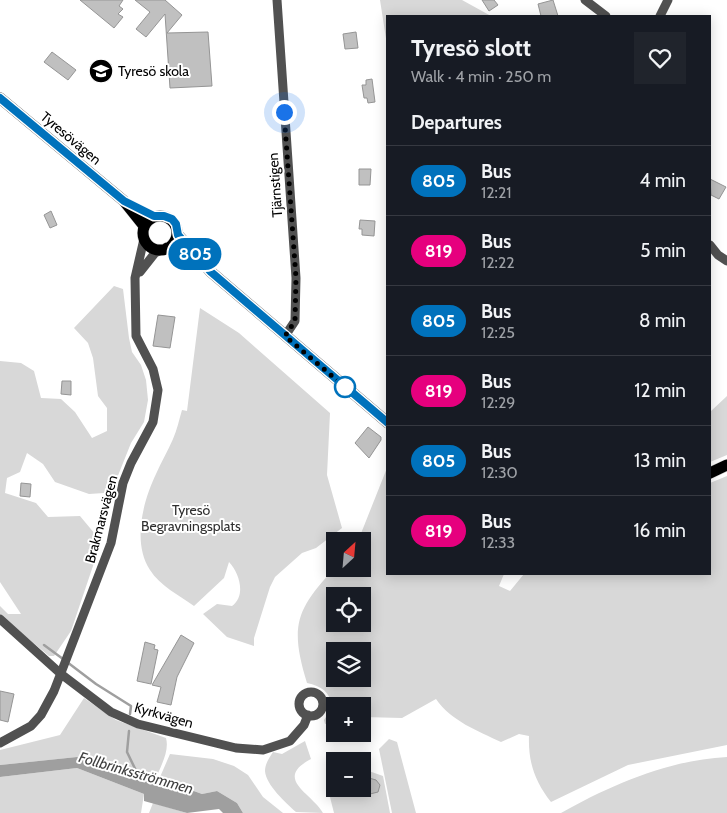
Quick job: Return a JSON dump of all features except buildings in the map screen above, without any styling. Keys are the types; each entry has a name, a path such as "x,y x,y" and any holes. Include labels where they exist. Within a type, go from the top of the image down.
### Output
{"main road":[{"name":"Tyresövägen","path":"0,98 124,201 144,226"},
{"name":"Tyresövägen","path":"124,201 154,216 164,216 172,219 176,224 178,235 211,272 386,421"},
{"path":"144,239 144,226 154,216"},
{"path":"164,249 174,244 178,235"},
{"name":"Tyresövägen","path":"144,239 150,247 182,254 211,272"},
{"path":"711,472 727,465"}],"street":[{"name":"Tjärnstigen","path":"277,0 296,278 295,321 285,336"},
{"path":"585,0 605,15"},
{"path":"660,15 668,0"},
{"name":"Brakmarsvägen","path":"0,743 31,726 41,715 61,674 111,543 123,483 131,463 153,422 158,390 152,369 136,336 136,278 144,239"},
{"path":"711,246 727,261"},
{"path":"136,278 148,261 164,249"},
{"name":"Kyrkvägen","path":"0,620 61,674 111,712 138,724 236,748 264,750 290,741 300,730 308,715"}],"green space":[{"path":"380,0 462,0 489,15 386,15 386,39"},
{"path":"114,286 123,289 132,352 141,365 146,380 148,400 144,422 131,443 117,478 104,493 89,494 55,482 43,464 27,453 20,472 7,478 5,493 36,503 48,517 80,516 95,534 94,563 71,631 54,656 49,656 0,615 0,606 8,614 21,614 0,582 0,361 21,363 34,371 41,398 61,399 75,412 92,438 107,431 107,408 98,396 93,358 88,343 74,328"},
{"name":"Tyresö Begravningsplats","path":"200,308 239,333 330,413 327,475 342,528 337,532 326,532 326,540 316,548 302,553 275,577 254,638 254,646 227,637 203,614 217,604 232,606 239,597 240,585 236,573 229,562 224,578 194,606 164,586 154,576 145,559 142,547 141,522 147,497 174,436 182,410 187,411"},
{"path":"727,396 727,455 711,462 711,411"},
{"path":"386,471 386,575 504,575 499,586 510,591 523,575 711,575 711,483 727,476 727,745 628,765 551,802 541,787 531,763 529,736 519,734 501,742 457,719 442,707 436,699 402,718 371,717 371,697 329,697 325,691 307,683 302,664 298,633 304,608 326,578 371,578 371,532 362,532"},
{"path":"84,698 116,720 166,738 167,749 154,783 77,757 0,765 0,750 60,735"},
{"path":"389,739 397,742 416,813 392,813 379,749"},
{"path":"305,741 311,759 300,766 295,773 295,780 323,813 296,812 277,793 266,776 266,766 273,752 282,754"},
{"path":"170,754 213,759 234,766 248,775 263,797 283,813 243,813 237,803 217,791 202,794 172,783 165,787 157,784"},
{"path":"727,757 727,813 561,813 600,793 641,776 683,763"},
{"path":"77,768 144,794 141,813 0,813 0,777"},
{"path":"371,772 383,776 390,813 334,813 330,797 371,797"},
{"path":"153,803 187,813 149,813"}],"shaded area":[{"path":"77,757 164,787 172,783 202,794 217,791 237,803 243,813 223,813 219,809 187,813 144,801 144,794 77,768 0,777 0,765"}],"waterway":[{"path":"44,645 63,659"},
{"path":"67,662 96,684 131,706 130,714"},
{"name":"Follbrinksströmmen","path":"129,731 127,752 140,779"}],"bus line":[{"name":"805","path":"0,98 124,201 154,216 160,215 172,219 176,224 178,235 211,272 386,421"}],"place":[{"name":"Tyresö skola","path":"101,71"}],"route":[{"path":"284,112 296,278 295,321 285,336 345,387"}]}
